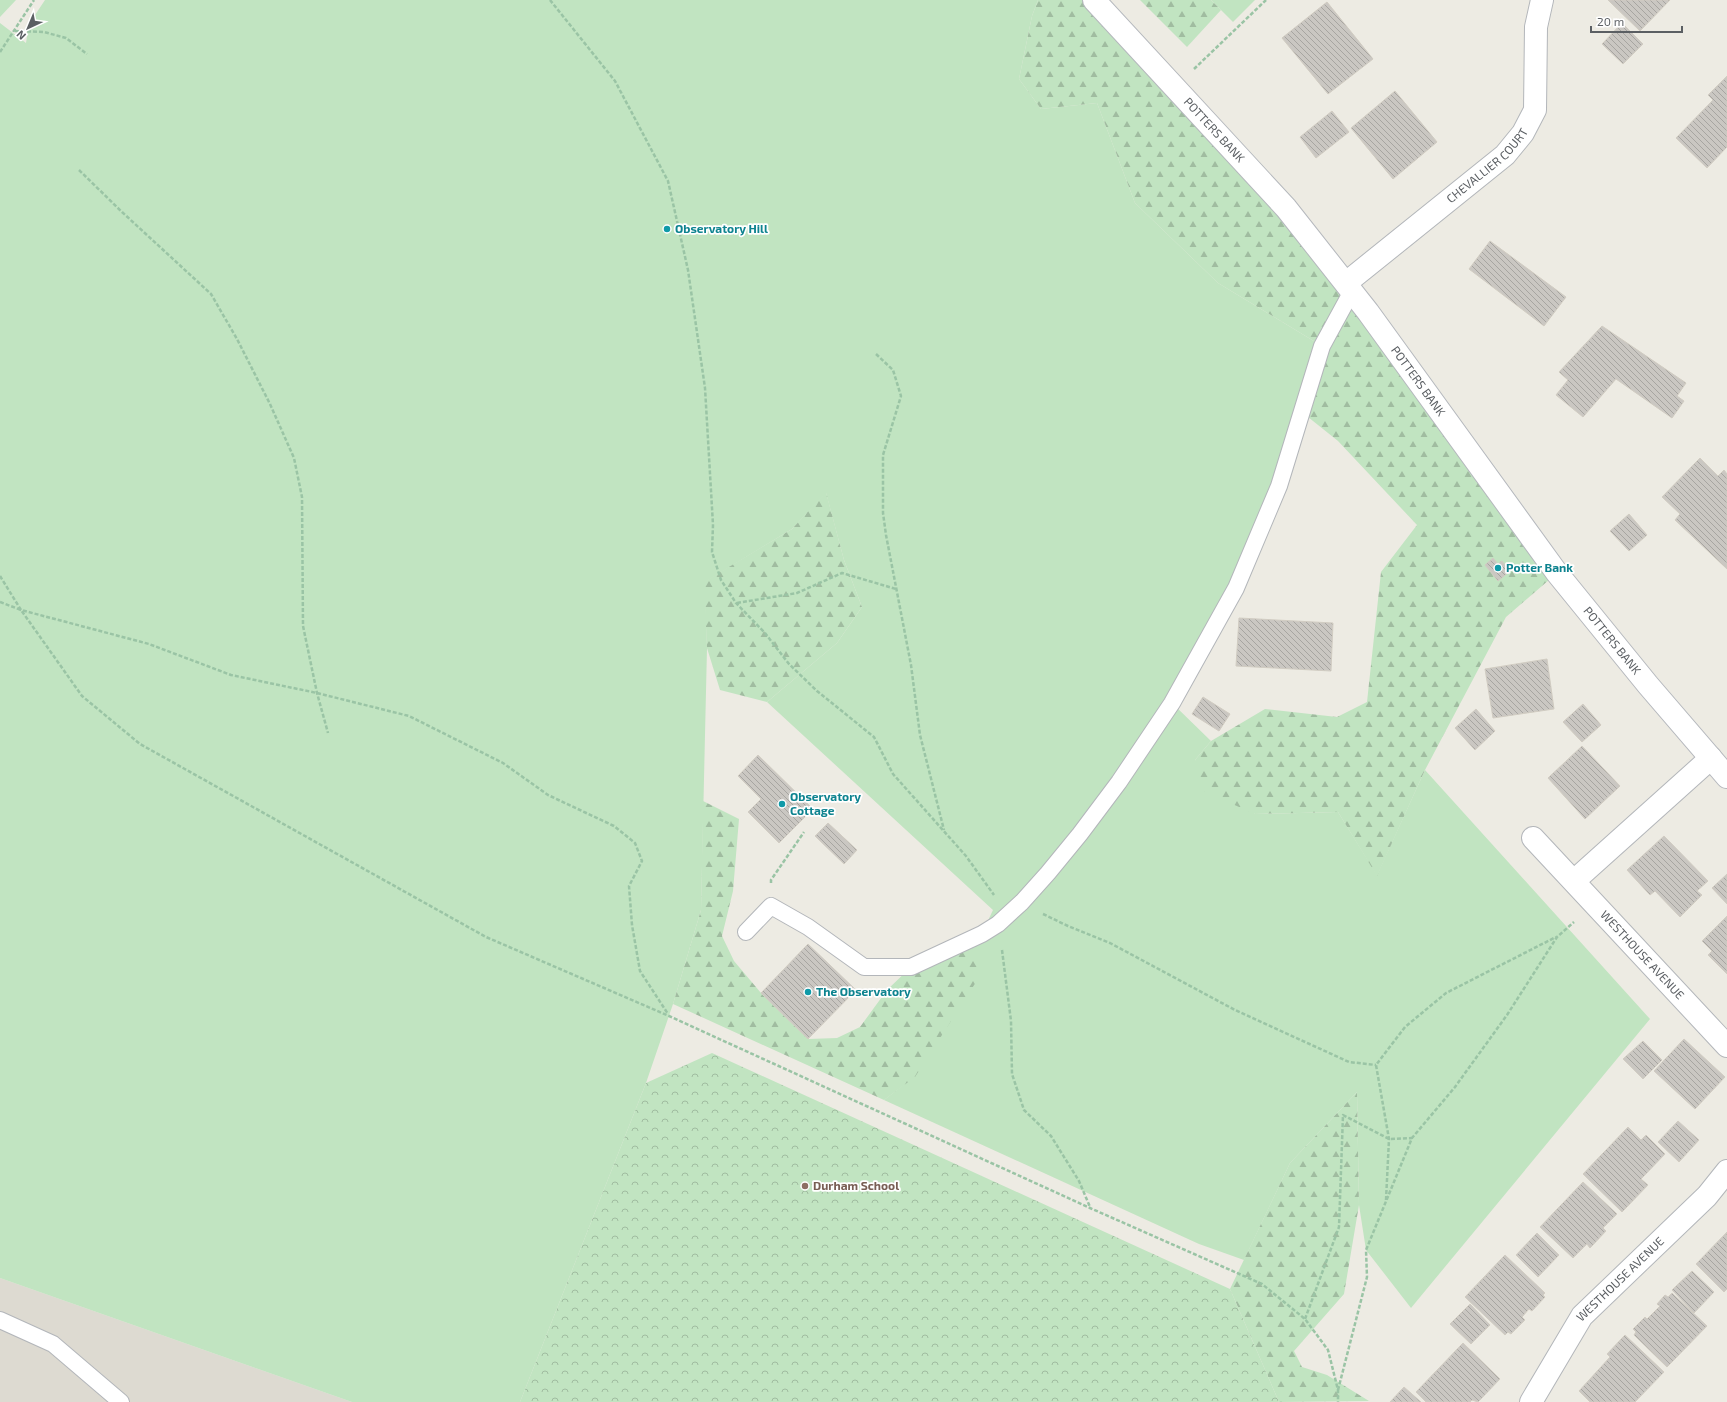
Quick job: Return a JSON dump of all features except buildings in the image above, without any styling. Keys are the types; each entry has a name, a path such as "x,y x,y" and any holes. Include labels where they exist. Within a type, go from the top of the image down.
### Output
{"street":[{"name":"POTTERS BANK","path":"1094,0 1286,208 1349,287 1557,573 1648,685 1727,777"},
{"name":"CHEVALLIER COURT","path":"1349,287 1505,155 1523,133 1535,110 1536,27 1542,0"},
{"path":"1574,881 1711,758"},
{"name":"WESTHOUSE AVENUE","path":"1533,838 1727,1046"},
{"name":"WESTHOUSE AVENUE","path":"1531,1402 1582,1316 1707,1196 1727,1171"}],"lane":[{"path":"746,932 771,906 808,927 864,967 911,967 982,934 1003,919 1022,902 1048,874 1119,782 1172,703 1236,588 1279,486 1322,346 1349,287"},
{"path":"0,1320 52,1344 121,1402"}],"path":[{"path":"0,52 34,0"},
{"path":"550,0 615,81 668,181 688,270 705,388 713,525 712,552 721,580 736,603 765,633 789,664 817,691 874,737 893,774 966,856 1003,919 1011,1021 1012,1074 1024,1110 1051,1136 1079,1181 1090,1208"},
{"path":"1175,87 1266,0"},
{"path":"15,31 44,32 66,38 87,54"},
{"path":"79,170 211,294 237,339 270,404 294,458 302,497 303,626 328,733"},
{"path":"876,354 893,370 901,396 883,455 886,535 911,665 920,735 944,832"},
{"path":"736,603 797,593 842,573 897,588"},
{"path":"0,576 21,610 82,696 140,744 486,936 669,1016 1090,1208 1262,1284 1304,1319 1328,1350 1338,1390 1338,1402"},
{"path":"0,602 21,610 149,644 231,675 318,693 409,716 503,763 548,795 614,826 636,843 642,861 629,886 632,925 640,971 669,1016"},
{"path":"771,906 771,880 804,832"},
{"path":"1022,902 1068,926 1110,943 1235,1010 1349,1062 1376,1065"},
{"path":"1338,1390 1367,1277 1366,1250 1412,1138 1455,1087 1507,1015 1557,937 1579,917"},
{"path":"1386,1203 1389,1139 1376,1065 1405,1027 1446,993 1557,937"},
{"path":"1304,1319 1339,1226 1343,1115 1389,1139 1412,1138"}],"shaded area":[{"path":"0,1278 352,1402 0,1402"}],"green space":[{"path":"0,0 16,0 0,17"},
{"path":"45,0 1038,0 1032,16 1019,79 1041,109 1097,103 1135,203 1218,283 1322,346 1279,486 1172,703 1211,741 1195,760 1255,814 1338,812 1377,875 1425,770 1650,1019 1411,1308 1366,1250 1359,1205 1357,1092 1290,1163 1244,1260 1199,1244 884,1100 915,1076 993,910 767,702 837,643 862,607 844,560 826,493 792,529 705,582 707,648 701,910 673,1004 646,1083 520,1402 352,1402 0,1278 0,23 26,43 29,24"},
{"path":"1038,0 1094,0 1233,149 1557,573 1506,617 1425,770 1377,876 1338,812 1255,814 1205,792 1195,760 1211,741 1265,709 1337,717 1367,702 1381,572 1417,525 1338,441 1303,413 1322,346 1218,283 1135,203 1097,103 1041,109 1019,79 1032,16"},
{"path":"1140,0 1211,0 1221,10 1187,47"},
{"path":"1211,0 1255,0 1233,22"},
{"path":"826,492 844,560 862,607 837,643 767,702 720,690 707,648 704,582 792,529"},
{"path":"703,801 739,819 733,891 722,936 734,961 761,993 808,1039 837,1038 860,1027 887,990 911,967 982,934 978,979 915,1077 884,1100 673,1004 701,910"},
{"name":"Durham School","path":"712,1053 1230,1289 1279,1402 520,1402 646,1083"},
{"path":"1357,1092 1359,1205 1344,1294 1294,1351 1302,1367 1327,1375 1369,1401 1279,1402 1230,1289 1290,1163"}],"place":[{"name":"Observatory Hill","path":"667,229"},
{"name":"Potter Bank","path":"1498,568"},
{"name":"Observatory Cottage","path":"782,804"},
{"name":"The Observatory","path":"808,992"},
{"name":"Durham School","path":"805,1186"}]}
